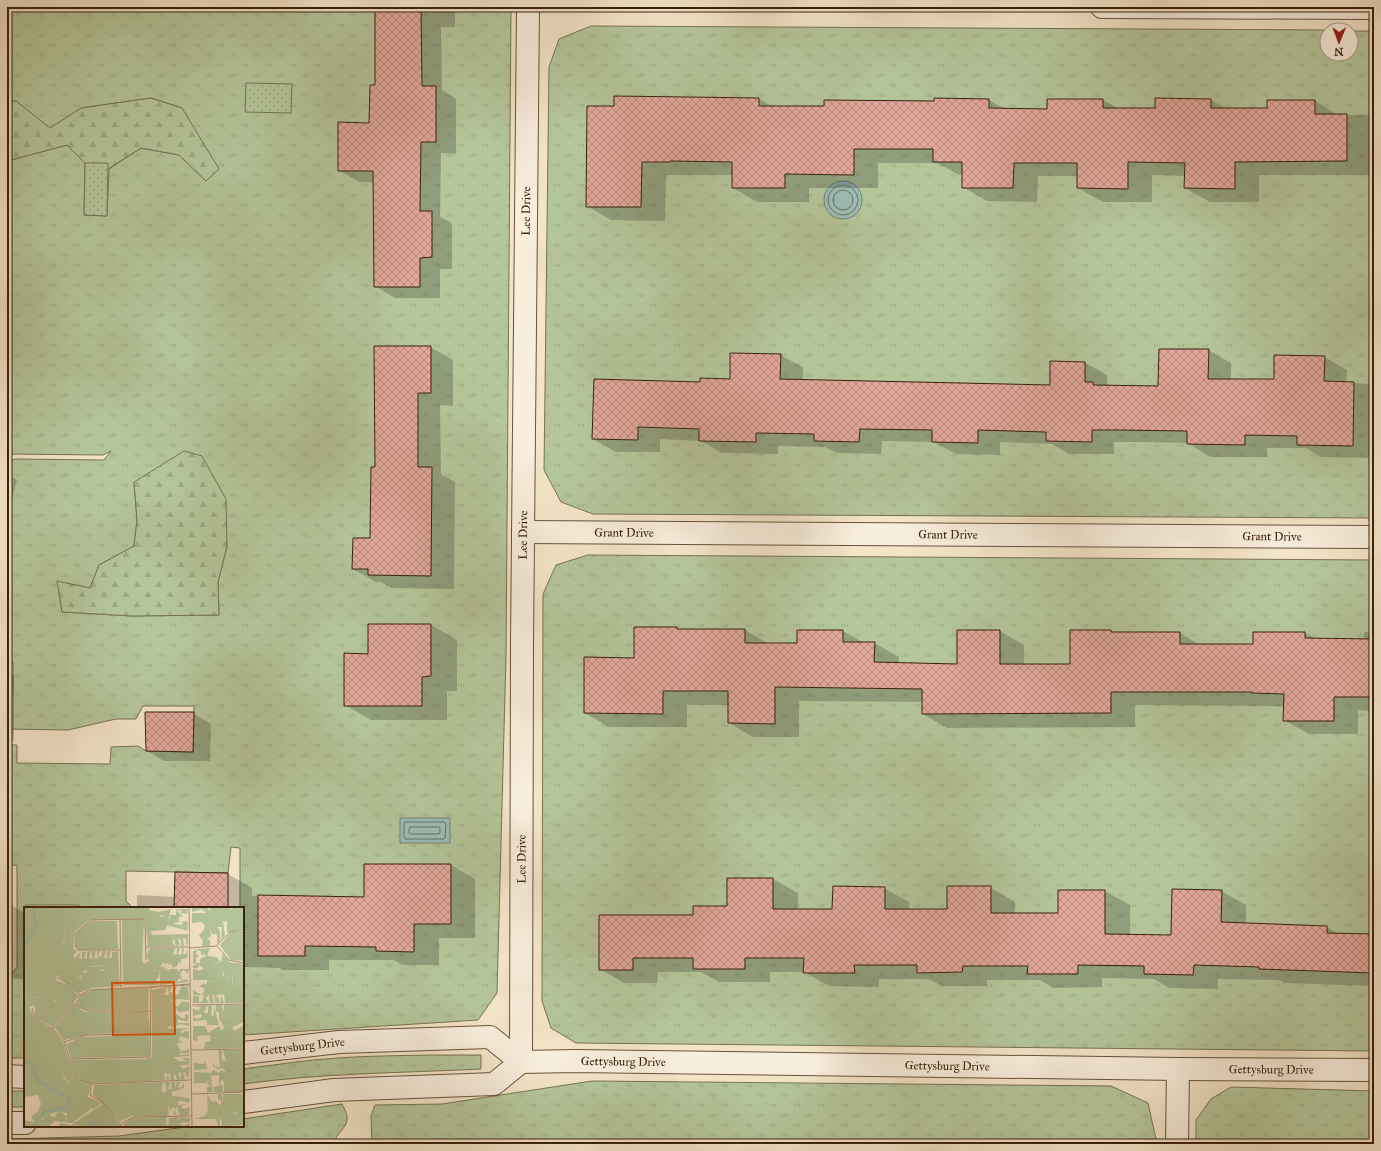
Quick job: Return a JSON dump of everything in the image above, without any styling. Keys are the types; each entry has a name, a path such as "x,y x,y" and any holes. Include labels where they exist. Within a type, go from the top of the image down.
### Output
{"street":[{"name":"Lee Drive","path":"520,1062 528,7"},
{"path":"1102,7 1374,8"},
{"name":"Grant Drive","path":"523,532 1374,537"},
{"name":"Gettysburg Drive","path":"244,1053 339,1042 490,1037 520,1062 614,1061 1178,1069 1374,1070"},
{"path":"244,1102 334,1090 494,1084 520,1062"},
{"path":"1177,1144 1178,1069"},
{"path":"7,1076 24,1077"},
{"path":"7,1123 24,1123"}],"green space":[{"path":"7,7 511,7 506,656 497,993 478,1020 244,1035 244,907 240,907 240,848 231,847 228,873 126,871 126,901 131,907 26,905 24,907 24,1058 7,1058 7,981 17,967 17,865 7,866 7,745 17,745 17,763 110,764 111,747 138,746 146,751 193,752 194,706 143,706 136,719 116,719 68,730 7,729 7,695 13,694 13,662 7,661 7,462 15,459 104,460 111,451 103,455 7,454 7,164 11,160 67,145 85,163 84,215 107,216 109,169 141,148 179,155 206,181 182,108 151,98 81,108 50,129 16,101 7,101","holes":["134,482 227,546 218,582 219,615 132,616 62,612 58,582 90,588 99,565 134,546 137,520"]},
{"path":"591,26 1319,30 1319,62 1359,62 1359,31 1374,31 1374,518 593,514 561,502 544,470 549,67 559,39"},
{"path":"246,83 292,84 291,113 245,112"},
{"path":"151,98 182,108 219,169 206,181 179,155 141,148 100,174 85,163 67,145 11,160 7,164 7,101 16,101 50,128 81,108"},
{"path":"85,163 108,163 107,216 84,215"},
{"path":"184,451 202,456 226,499 227,546 218,582 219,615 132,616 62,612 57,581 90,588 99,565 134,546 137,520 134,482"},
{"path":"588,555 1374,560 1374,1051 576,1043 551,1028 542,1001 543,594 556,565"},
{"path":"481,1055 481,1069 332,1075 244,1084 244,1069 337,1058"},
{"path":"592,1081 1111,1086 1148,1103 1157,1144 372,1144 371,1116 375,1105 442,1104"},
{"path":"1231,1087 1374,1091 1374,1144 1196,1144 1196,1120 1211,1099"},
{"path":"7,1091 24,1091 24,1107 7,1107"},
{"path":"342,1104 347,1114 346,1124 335,1140 334,1144 7,1144 7,1139 119,1136 185,1127 244,1127 244,1119"}],"water":[{"path":"843,181 853,184 859,190 862,200 859,210 853,216 843,219 833,216 827,210 824,200 827,190 833,184"},
{"path":"400,818 450,818 450,843 400,843"}],"building":[{"path":"375,7 421,7 422,86 436,86 436,142 421,142 420,211 432,211 432,257 420,258 420,287 374,287 373,171 338,171 338,122 369,123 370,85 375,85"},
{"path":"614,96 759,98 759,106 824,106 824,100 934,101 934,98 989,99 989,108 1047,109 1047,99 1103,99 1103,108 1155,108 1155,98 1211,99 1211,108 1267,108 1267,100 1315,100 1315,114 1347,114 1347,161 1235,162 1235,189 1184,188 1185,163 1128,162 1128,189 1077,188 1077,163 1014,163 1013,188 962,188 962,162 933,162 933,149 854,149 854,175 785,174 785,188 732,188 732,162 642,162 641,207 586,207 587,106 614,106"},
{"path":"374,346 431,346 431,393 418,393 418,467 432,467 431,576 368,575 368,569 352,569 353,538 370,538 371,467 375,467"},
{"path":"1159,349 1209,349 1208,379 1274,379 1274,355 1325,356 1324,381 1354,382 1353,446 1297,445 1297,436 1245,435 1245,445 1187,444 1187,431 1122,430 1092,430 1092,442 1046,441 1046,432 978,430 978,443 932,442 932,430 860,429 859,442 814,441 814,434 756,433 756,442 699,441 699,429 638,427 638,440 592,439 594,379 700,382 700,378 730,379 730,353 781,354 780,379 1050,385 1050,361 1085,362 1085,382 1093,382 1093,385 1158,386"},
{"path":"368,624 431,624 431,676 422,677 422,706 344,706 344,653 368,654"},
{"path":"634,627 677,627 677,629 745,629 745,643 797,643 797,630 843,630 843,642 875,642 874,662 957,664 957,630 1000,630 1000,664 1070,664 1070,630 1111,630 1111,632 1180,632 1180,644 1253,644 1253,632 1305,632 1305,638 1374,639 1374,697 1334,697 1334,721 1283,721 1284,694 1252,692 1111,692 1111,713 922,714 922,689 775,687 775,724 728,723 728,691 663,691 663,714 584,713 584,657 634,658"},
{"path":"145,712 194,712 193,752 146,751"},
{"path":"364,864 451,864 451,924 414,924 414,952 376,951 376,947 305,946 305,956 258,956 258,895 364,897"},
{"path":"175,872 228,873 228,907 174,907"},
{"path":"727,878 773,878 773,909 832,909 833,886 885,887 885,909 947,909 947,886 991,886 991,913 1058,913 1058,890 1105,890 1105,934 1171,935 1172,889 1222,890 1221,922 1327,926 1327,933 1374,934 1374,973 1194,965 1193,975 1144,974 1144,966 1078,965 1078,974 1027,974 1028,966 963,966 962,972 917,973 917,965 854,965 855,973 803,973 804,958 745,958 745,969 693,969 693,958 633,958 633,970 599,970 599,915 693,915 693,906 727,906"}]}
